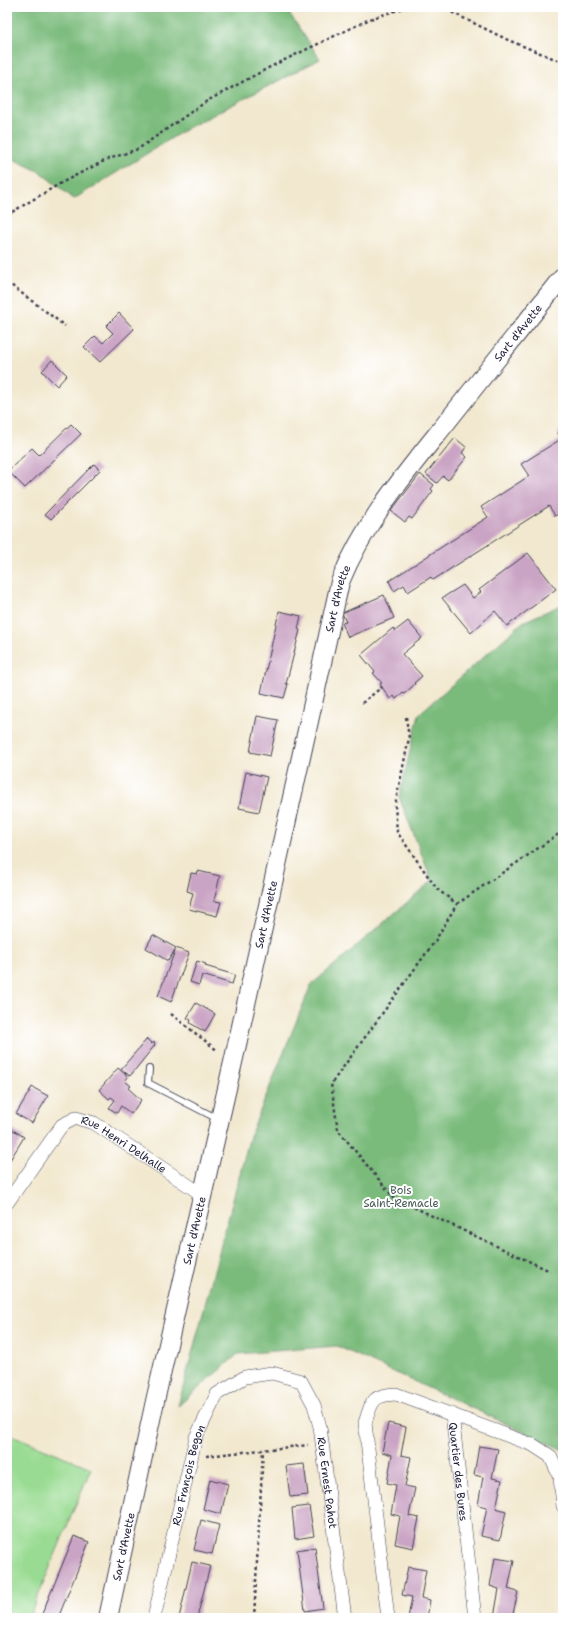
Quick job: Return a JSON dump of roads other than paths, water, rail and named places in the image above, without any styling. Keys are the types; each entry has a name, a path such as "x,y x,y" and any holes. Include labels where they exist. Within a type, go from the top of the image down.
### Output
{"street":[{"name":"Sart d'Avette","path":"108,1618 155,1401 234,1058 340,582 351,555 368,526 403,476 563,276"},
{"name":"Rue Henri Delhalle","path":"7,1203 62,1125 76,1118 94,1123 203,1195"},
{"name":"Rue Ernest Pahot","path":"272,1373 301,1381 314,1405 320,1427 345,1618"},
{"name":"Rue François Begon","path":"154,1618 196,1437 217,1394 245,1377 272,1373"},
{"name":"Quartier des Bures","path":"388,1618 365,1423 372,1403 382,1395 396,1394 452,1414 475,1618"},
{"path":"452,1414 533,1444 550,1456 560,1477 563,1506"}],"lane":[{"path":"149,1069 148,1083 219,1119"}],"park label":[{"name":"Bois Saint-Remacle","path":"401,1196"}]}
